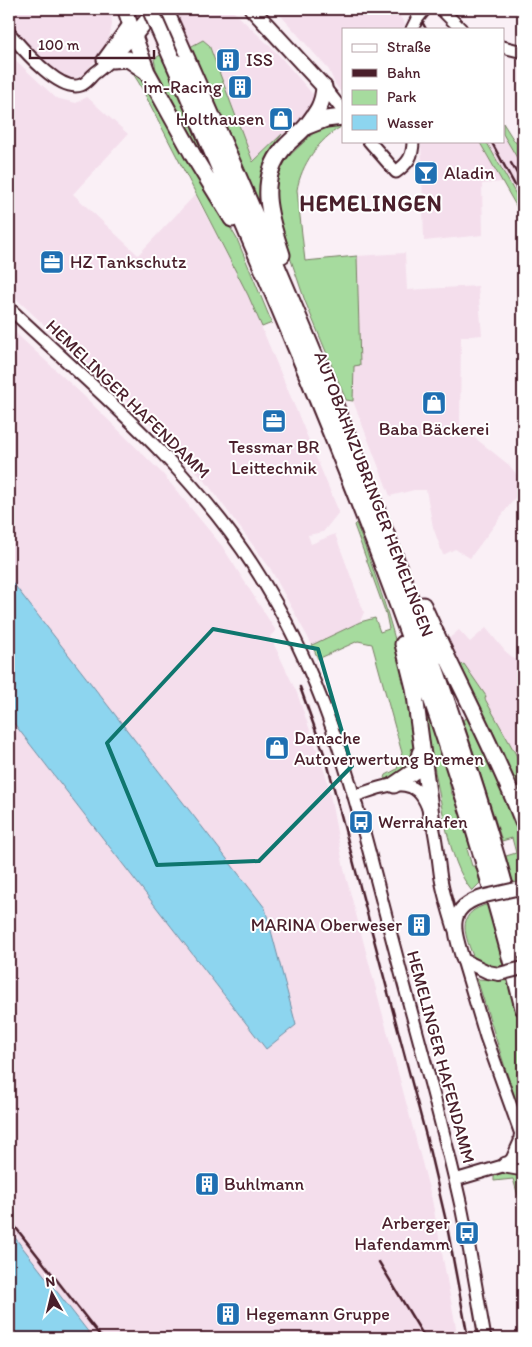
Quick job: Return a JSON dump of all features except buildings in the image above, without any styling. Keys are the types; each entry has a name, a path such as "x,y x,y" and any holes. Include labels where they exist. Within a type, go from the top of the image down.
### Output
{"highway":[{"name":"AUTOBAHNZUBRINGER HEMELINGEN","path":"150,9 178,56 306,332 390,542 465,754 523,951"},
{"name":"AUTOBAHNZUBRINGER HEMELINGEN","path":"165,9 178,56 264,271 340,453 391,584 469,812 523,1008"},
{"path":"132,30 147,72 194,157 228,212 249,254 264,271"},
{"path":"112,60 128,59 147,72"},
{"path":"306,332 305,311 288,272 272,224 268,206 267,187 271,170 282,150 318,111 323,98 324,87"},
{"path":"304,128 326,119 342,117"},
{"path":"390,542 401,550 444,651 481,725 523,822"},
{"path":"391,584 391,605 405,649 414,688 432,823"},
{"path":"394,785 416,770 422,744"},
{"path":"506,1165 523,1168"}],"main road":[{"path":"125,9 132,30"},
{"path":"132,30 136,9"},
{"path":"132,30 156,9"},
{"path":"252,9 280,37 324,87"},
{"path":"520,889 473,900 459,912 454,928 463,960 488,972 499,974 523,968"}],"street":[{"path":"414,24 425,9"},
{"path":"441,9 460,28"},
{"path":"9,39 64,85 80,86 112,60 132,30"},
{"path":"96,73 132,30"},
{"path":"9,33 22,48"},
{"path":"504,47 523,52"},
{"path":"324,87 342,110"},
{"path":"370,142 396,172 409,162 412,155 413,142"},
{"name":"HEMELINGER HAFENDAMM","path":"9,308 152,442 193,486 255,568 307,661 333,725 354,796 455,1180 485,1338"},
{"path":"354,796 394,785 410,786 420,792 432,823 441,881 454,928"},
{"path":"455,1180 506,1165 512,1159 523,1140 486,1037 463,960"}],"highlighted area":[{"path":"213,629 318,649 352,766 259,861 157,865 107,743"}],"shaded area":[{"path":"9,9 111,9 112,25 109,38 99,56 83,75 73,79 57,71 9,26"},
{"path":"174,9 231,9 277,53 316,98 307,112 253,162 209,45 203,40 190,47"},
{"path":"275,9 395,9 405,24 403,28 342,28 342,94 329,70"},
{"path":"9,54 56,98 76,103 87,97 128,134 73,194 138,255 195,195 248,295 339,512 323,532 308,535 311,544 335,534 364,612 360,622 312,645 270,568 209,486 161,434 9,292"},
{"path":"504,136 523,168 523,207 487,142 504,142"},
{"path":"421,142 480,142 502,182 482,184 483,235 424,241"},
{"path":"405,253 407,290 478,286 482,335 461,337 460,426 509,465 523,482 523,487 470,558 455,549 443,555 433,527 426,490 414,490 390,496 353,401 354,366 360,364 357,256"},
{"path":"9,327 84,396 162,473 222,546 276,631 270,636 297,693 327,779 344,869 432,1200 458,1338 93,1338 9,1230 9,717 266,1049 296,1025 265,908 9,578"},
{"path":"486,628 505,651 523,666 523,767 485,699 459,666 446,641 459,630 470,642"}],"green space":[{"path":"203,40 209,45 253,162 282,134 265,166 261,183 261,201 257,202 190,47"},
{"path":"162,54 221,187 156,69 154,59"},
{"path":"128,66 141,75 237,239 272,323 262,327 248,295 139,83 130,69 120,68"},
{"path":"337,122 341,127 325,138 312,154 302,171 297,190 305,261 357,256 360,365 354,366 353,401 346,400 305,301 276,216 274,199 279,174 287,158 323,124"},
{"path":"504,125 515,142 523,145 523,168 504,136"},
{"path":"480,142 487,142 523,207 523,218"},
{"path":"356,523 381,593 395,640 406,688 414,738 414,763 394,779 384,781 386,775 397,769 402,753 372,644 358,641 318,659 312,645 360,622 375,618 380,632 389,629 386,614 354,525"},
{"path":"408,644 447,768 451,792 457,803 470,848 467,849 472,866 476,866 480,883 472,891 456,863 446,827 432,757 427,758"},
{"path":"464,664 486,696 485,699 523,767 523,798 459,666"},
{"path":"471,715 523,834 523,881 513,883 506,856 516,853 512,838 502,841 463,720"},
{"path":"489,904 504,965 491,968 473,956 465,931 467,917 472,912"},
{"path":"477,979 511,981 523,1032 523,1124"},
{"path":"510,1170 523,1174 523,1212 513,1179 494,1181 494,1175"}],"water":[{"path":"9,578 265,908 296,1025 266,1049 9,717"},
{"path":"9,1230 93,1338 9,1338"}],"railway":[{"path":"415,9 425,28"},
{"path":"492,142 523,200"},
{"path":"511,163 523,184"},
{"path":"300,687 327,762 426,1136 446,1221 468,1338"},
{"path":"9,1219 102,1338"},
{"path":"379,1262 425,1338"}],"place":[{"name":"ISS","path":"228,60"},
{"name":"im-Racing","path":"240,87"},
{"name":"Holthausen","path":"281,119"},
{"name":"Aladin","path":"426,173"},
{"name":"HZ Tankschutz","path":"52,262"},
{"name":"Baba Bäckerei","path":"434,403"},
{"name":"Tessmar BR Leittechnik","path":"274,421"},
{"name":"Danache Autoverwertung Bremen","path":"277,748"},
{"name":"Werrahafen","path":"361,822"},
{"name":"MARINA Oberweser","path":"419,925"},
{"name":"Buhlmann","path":"207,1184"},
{"name":"Arberger Hafendamm","path":"467,1233"},
{"name":"Hegemann Gruppe","path":"228,1314"}],"district":[{"name":"HEMELINGEN","path":"371,203"}]}
